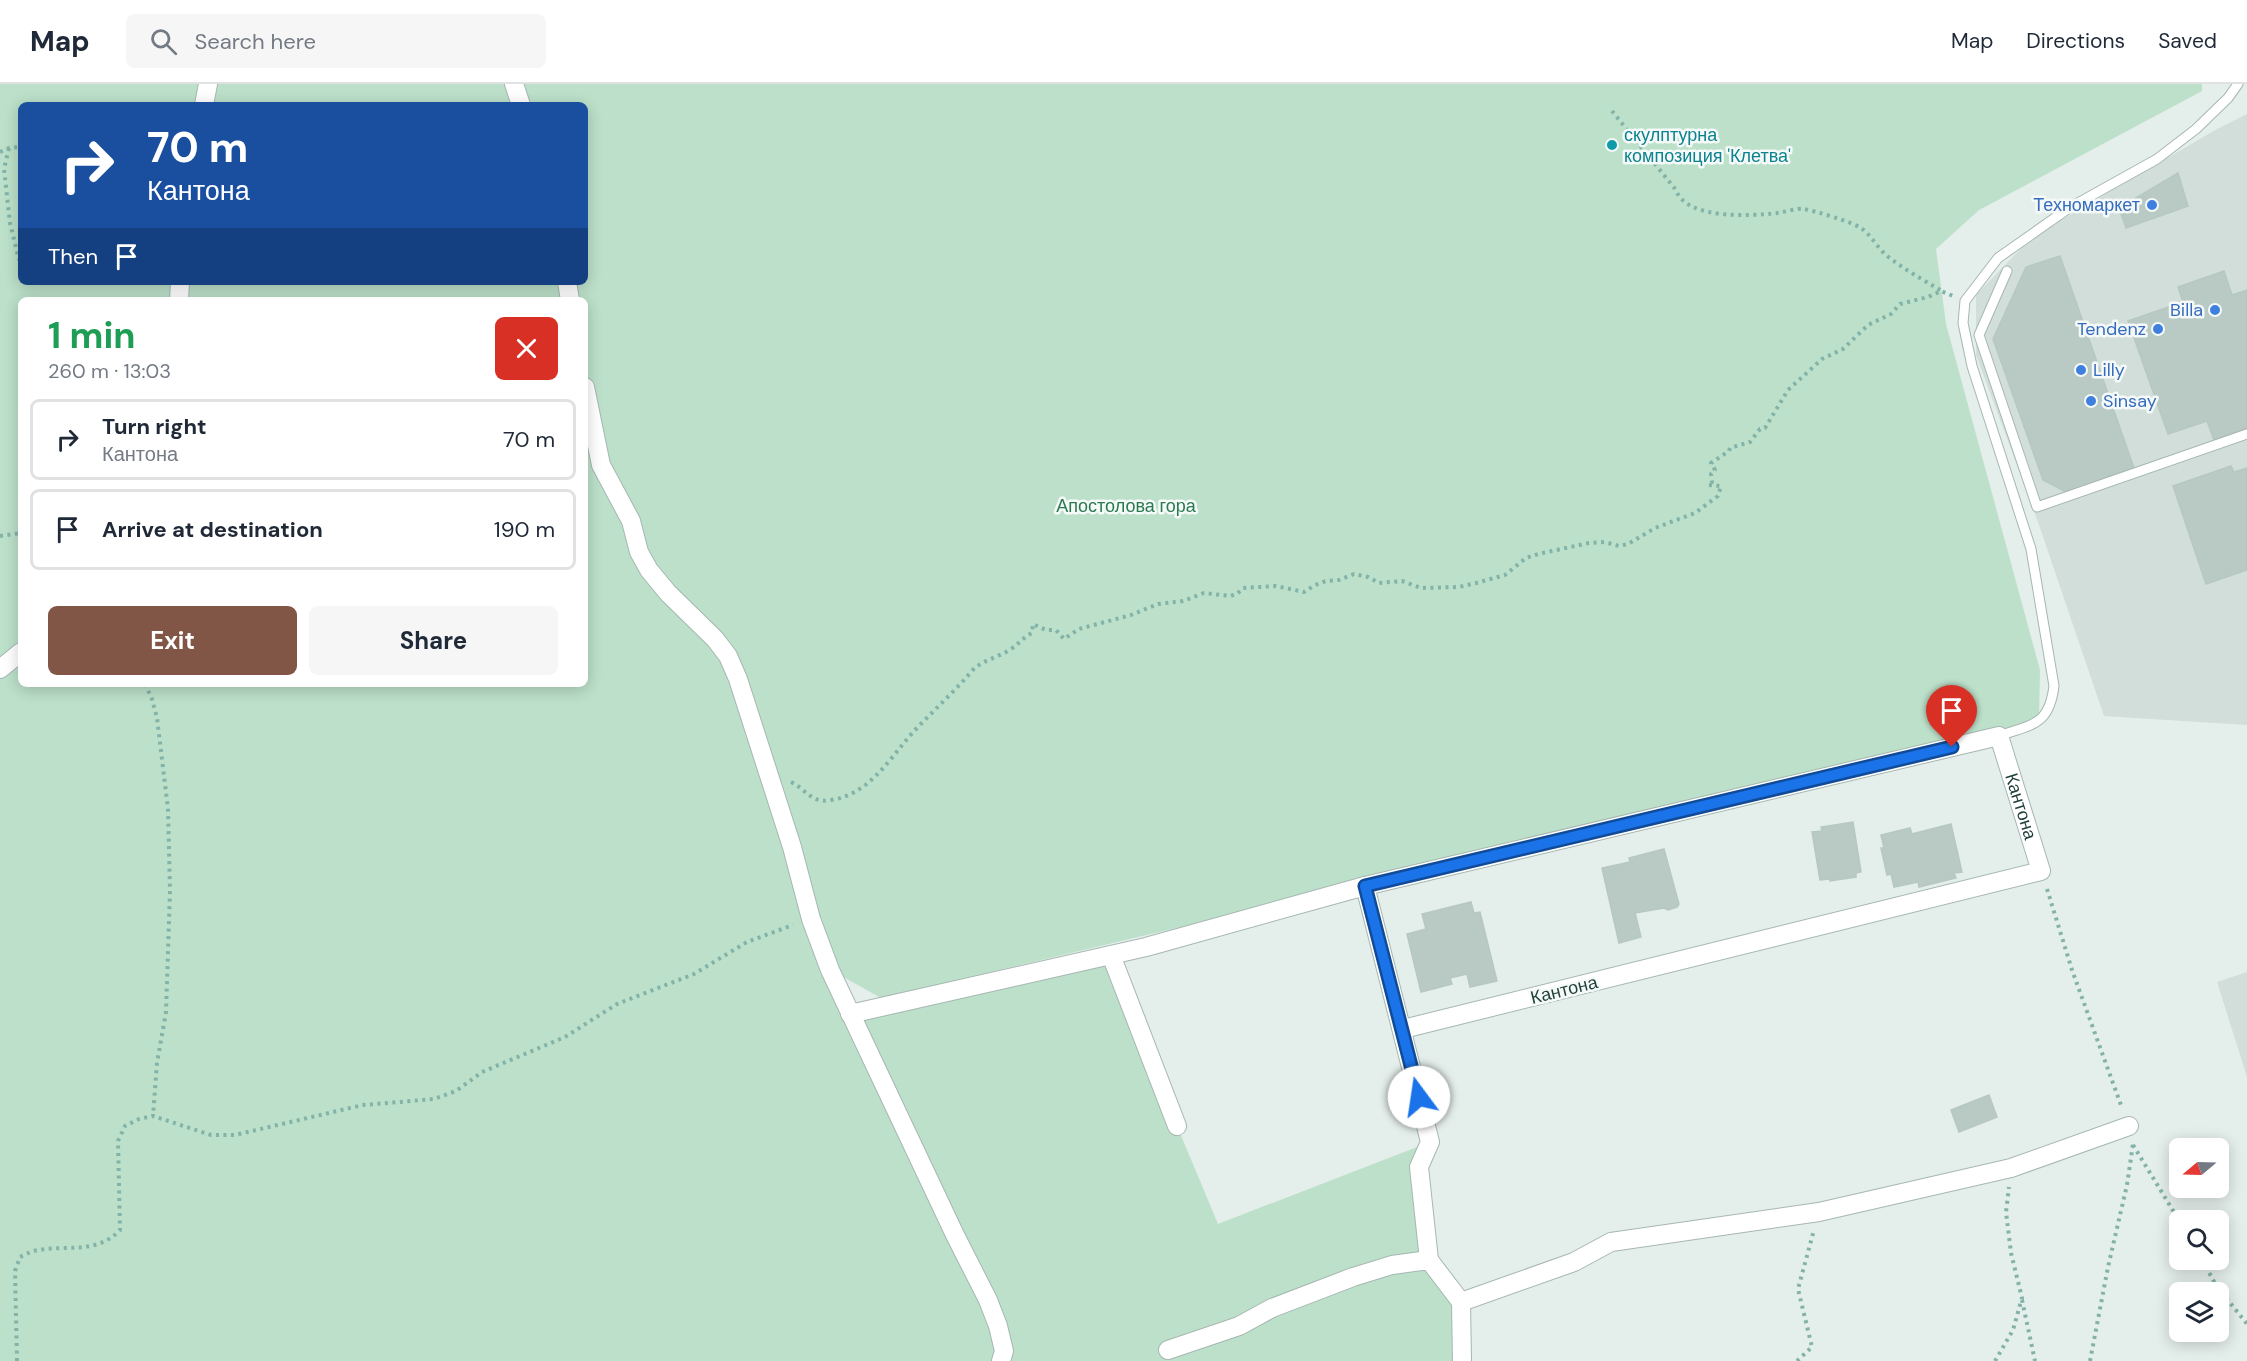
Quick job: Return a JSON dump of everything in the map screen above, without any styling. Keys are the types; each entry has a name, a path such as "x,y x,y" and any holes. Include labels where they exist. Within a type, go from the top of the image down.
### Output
{"street":[{"path":"205,102 208,84"},
{"path":"514,84 520,102"},
{"path":"588,402 601,465 631,521 639,552 649,570 668,593 715,639 728,656 738,679 792,847 811,919 830,970 988,1300 1004,1351 1001,1361"},
{"path":"0,669 18,654"},
{"path":"850,1014 1112,955 1365,886 1999,736"},
{"name":"Кантона","path":"1403,1029 2041,871 1999,736"},
{"path":"1365,886 1430,1142 1419,1167 1429,1260 1461,1302 1462,1361"},
{"path":"1112,955 1177,1126"},
{"path":"1461,1302 1574,1262 1611,1242 1819,1212 2011,1168 2129,1126"},
{"path":"1168,1350 1239,1326 1272,1308 1353,1277 1392,1264 1429,1260"}],"lane":[{"path":"1999,736 2043,720 2052,704 2054,686 2031,549 1972,366 1963,323 1965,301 1998,258 2069,208 2157,159 2196,129 2228,98 2238,84"},
{"path":"2007,271 1979,335 2037,507 2247,434"}],"path":[{"path":"1612,111 1676,190 1678,197 1691,208 1723,215 1775,214 1802,209 1849,223 1861,228 1884,253 1903,267 1941,291 1965,301"},
{"path":"0,152 18,147"},
{"path":"9,148 4,170 10,223 18,256"},
{"path":"766,762 783,778 798,785 811,797 831,801 854,793 882,771 916,729 966,680 972,671 994,656 1010,650 1024,636 1032,633 1033,624 1046,630 1056,630 1064,639 1079,629 1131,615 1158,604 1183,601 1204,593 1230,596 1237,594 1243,588 1276,586 1304,592 1326,581 1339,580 1354,574 1368,577 1378,583 1402,581 1421,588 1460,586 1505,575 1526,558 1538,554 1588,543 1619,546 1628,544 1655,528 1695,513 1718,496 1721,486 1708,485 1712,482 1711,474 1715,470 1711,463 1730,448 1750,442 1760,429 1765,428 1788,390 1822,359 1844,349 1868,325 1891,314 1900,304 1941,291"},
{"path":"0,536 18,533"},
{"path":"146,687 157,718 168,809 171,891 166,1012 157,1063 153,1116"},
{"path":"2041,871 2072,970 2129,1126 2133,1145 2173,1210"},
{"path":"16,1361 15,1270 20,1257 36,1250 100,1245 120,1230 118,1141 125,1126 139,1119 153,1116 211,1135 235,1135 363,1105 434,1099 456,1091 482,1072 565,1037 617,1004 694,974 747,942 811,919"},
{"path":"2090,1361 2127,1185 2133,1145"},
{"path":"2011,1168 2006,1212 2012,1253 2035,1361"},
{"path":"1797,1361 1812,1347 1798,1289 1819,1212"},
{"path":"2208,1270 2216,1285 2247,1324"},
{"path":"1995,1361 2013,1330 2022,1298"}],"shaded area":[{"path":"2247,114 2247,725 2104,716 2038,522 1976,355 1976,295 2032,237 2217,129"},
{"path":"2247,972 2247,1077 2217,982"}],"green space":[{"name":"Апостолова гора","path":"0,84 2202,84 2202,91 1979,210 1936,249 1946,324 2040,670 2039,715 2007,731 881,998 831,970 850,1014 1111,955 1177,1126 1218,1224 1430,1142 1419,1167 1429,1260 1461,1302 1460,1344 1472,1361 0,1361"}],"building":[{"path":"2178,173 2188,206 2126,228 2119,208"},
{"path":"2060,256 2134,468 2066,492 2043,480 1993,339 2026,267"},
{"path":"2224,271 2232,295 2247,290 2247,428 2214,440 2207,421 2168,434 2128,321 2183,302 2178,287"},
{"path":"2231,466 2234,472 2247,468 2247,570 2206,584 2173,486"},
{"path":"1853,822 1861,872 1856,873 1856,877 1830,881 1830,879 1820,880 1812,832 1822,831 1821,827"},
{"path":"1951,824 1962,872 1954,873 1956,878 1919,887 1918,882 1894,887 1891,874 1887,875 1881,848 1884,848 1881,835 1910,828 1912,834"},
{"path":"1664,849 1679,904 1668,910 1664,908 1635,913 1641,937 1619,943 1602,868 1630,862 1629,858"},
{"path":"1471,902 1474,913 1480,912 1497,981 1470,987 1467,974 1450,978 1452,984 1421,992 1407,934 1426,929 1422,914"},
{"path":"1989,1095 1997,1117 1959,1132 1951,1110"}],"place":[{"name":"скулптурна композиция 'Клетва'","path":"1612,145"},
{"name":"Техномаркет","path":"2152,205"},
{"name":"Billa","path":"2215,310"},
{"name":"Tendenz","path":"2158,329"},
{"name":"Lilly","path":"2081,370"},
{"name":"Sinsay","path":"2091,401"}],"route":[{"path":"1419,1097 1365,886 1952,747"}]}
